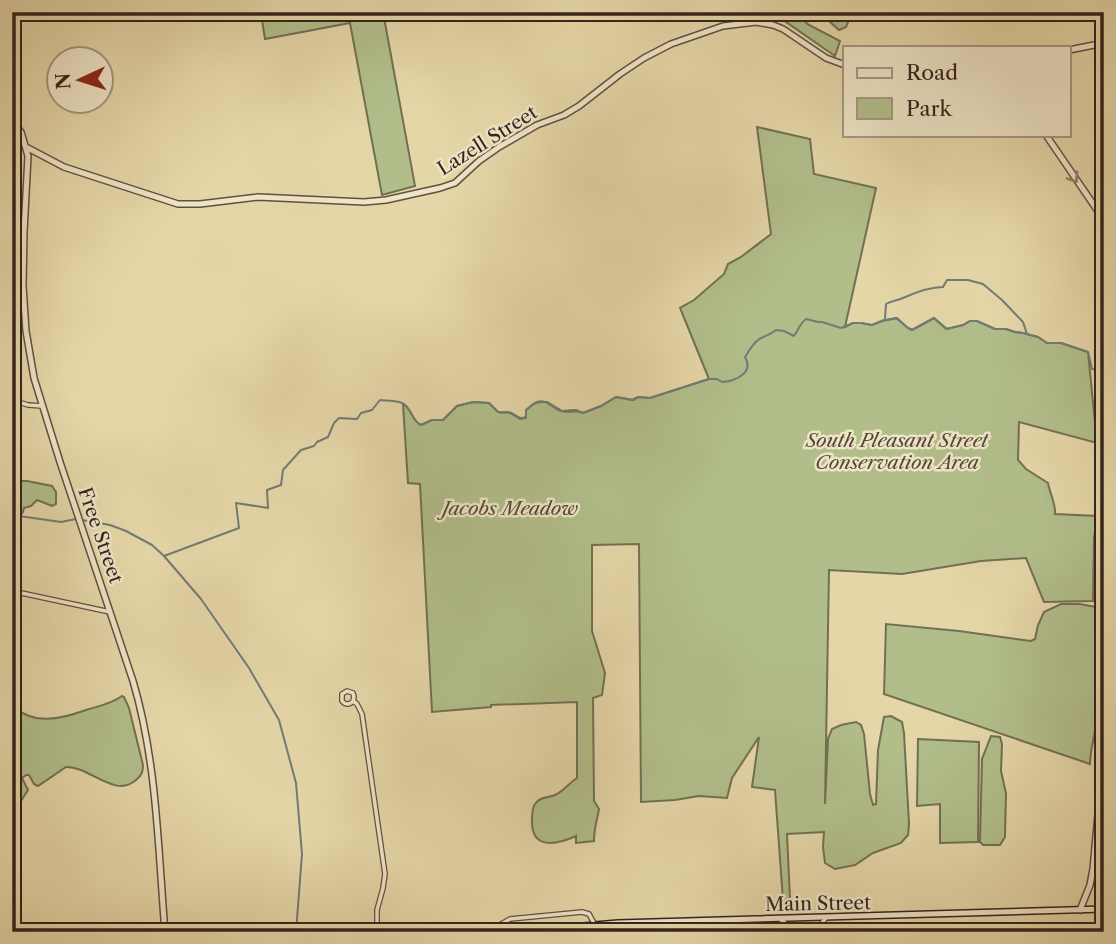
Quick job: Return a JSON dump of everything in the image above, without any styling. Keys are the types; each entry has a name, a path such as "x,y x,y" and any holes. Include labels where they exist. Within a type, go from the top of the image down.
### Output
{"street":[{"name":"Lazell Street","path":"26,147 64,167 178,204 258,197 364,202 386,200 455,183 499,147 537,125 579,106 644,58 671,44 723,26 756,22 773,25 826,58 843,64"},
{"path":"1070,50 1104,43"},
{"path":"12,121 21,132 26,147"},
{"path":"1047,136 1104,220"},
{"name":"Free Street","path":"26,147 28,165 23,232 24,307 31,366 79,520 134,681 147,734 152,765 165,932"},
{"path":"12,400 42,406"},
{"path":"12,591 110,611"},
{"path":"1080,910 1089,890 1094,852 1103,756 1104,690"},
{"path":"353,701 362,714 385,874 377,910 377,932"},
{"path":"1089,890 1103,884 1096,868 1094,852"},
{"name":"Main Street","path":"533,932 595,925 1104,909"},
{"path":"487,932 510,919 582,912 589,914 595,925"},
{"path":"814,932 825,918"},
{"path":"780,919 797,932"}],"green space":[{"path":"298,12 383,12 415,186 382,195 350,23 265,39 262,20"},
{"path":"762,12 793,12 809,25 840,41 835,56 783,20 762,15"},
{"path":"819,12 852,12 846,27 839,30"},
{"path":"757,127 810,139 814,174 876,188 845,327 853,323 872,325 896,318 912,330 934,318 947,329 977,321 995,329 1023,333 1047,343 1061,343 1088,352 1097,443 1019,422 1018,460 1026,469 1048,483 1055,514 1098,516 1094,537 1093,601 1044,602 1026,558 981,561 902,574 829,570 825,804 828,739 832,729 856,722 861,725 864,734 870,794 873,805 876,804 878,750 884,717 891,716 902,722 904,733 908,835 901,843 873,853 855,865 835,869 825,863 824,832 787,834 790,899 783,900 775,790 752,787 759,737 732,778 727,798 699,796 641,802 639,544 592,545 592,631 605,673 602,695 593,698 594,801 599,809 594,841 576,843 576,836 561,842 546,843 540,841 533,830 532,811 537,802 558,793 577,778 577,702 491,705 432,712 420,484 408,483 403,404 421,425 432,420 443,420 457,406 473,402 489,403 498,412 510,412 523,418 526,417 526,410 535,403 547,402 562,411 576,410 583,413 616,397 632,400 638,397 650,398 709,379 680,308 694,300 724,274 728,264 771,234"},
{"path":"12,481 52,486 56,492 56,504 52,506 37,500 24,508 20,515 12,516"},
{"path":"1061,604 1096,607 1099,689 1090,764 884,694 886,624 1031,641 1035,639 1044,612"},
{"path":"122,696 129,708 143,765 140,777 128,785 119,786 84,771 66,767 38,786 26,775 22,778 28,790 12,815 12,705 29,716 47,719 77,713"},
{"path":"991,736 1000,737 1002,744 1001,771 1006,793 1005,837 1000,845 983,845 980,842 982,759"},
{"path":"918,739 979,742 978,842 940,843 940,804 917,806"}],"waterway":[{"path":"885,318 888,303 943,287 947,280 968,280 983,284 1002,300 1023,322 1027,334"},
{"path":"164,556 239,528 236,503 268,508 267,490 281,485 283,470 301,450 328,437 339,418 357,419 361,413 372,410 380,400 402,403 421,425 432,420 443,420 457,406 473,402 489,403 498,412 510,413 520,419 526,418 526,410 543,401 561,411 583,413 616,397 634,400 638,397 650,398 709,379 722,382 733,380 746,371 745,357 756,341 776,330 794,336 806,319 841,328 853,323 872,325 897,318 912,330 934,318 946,329 977,321 995,329 1023,333 1047,343 1061,343 1088,352 1092,369 1104,372"},
{"path":"12,515 61,522 76,519"},
{"path":"82,520 126,531 152,545 164,556 201,599 249,668 279,720 296,783 302,854 296,932"}],"park label":[{"name":"South Pleasant Street Conservation Area","path":"897,451"},
{"name":"Jacobs Meadow","path":"510,508"}]}
